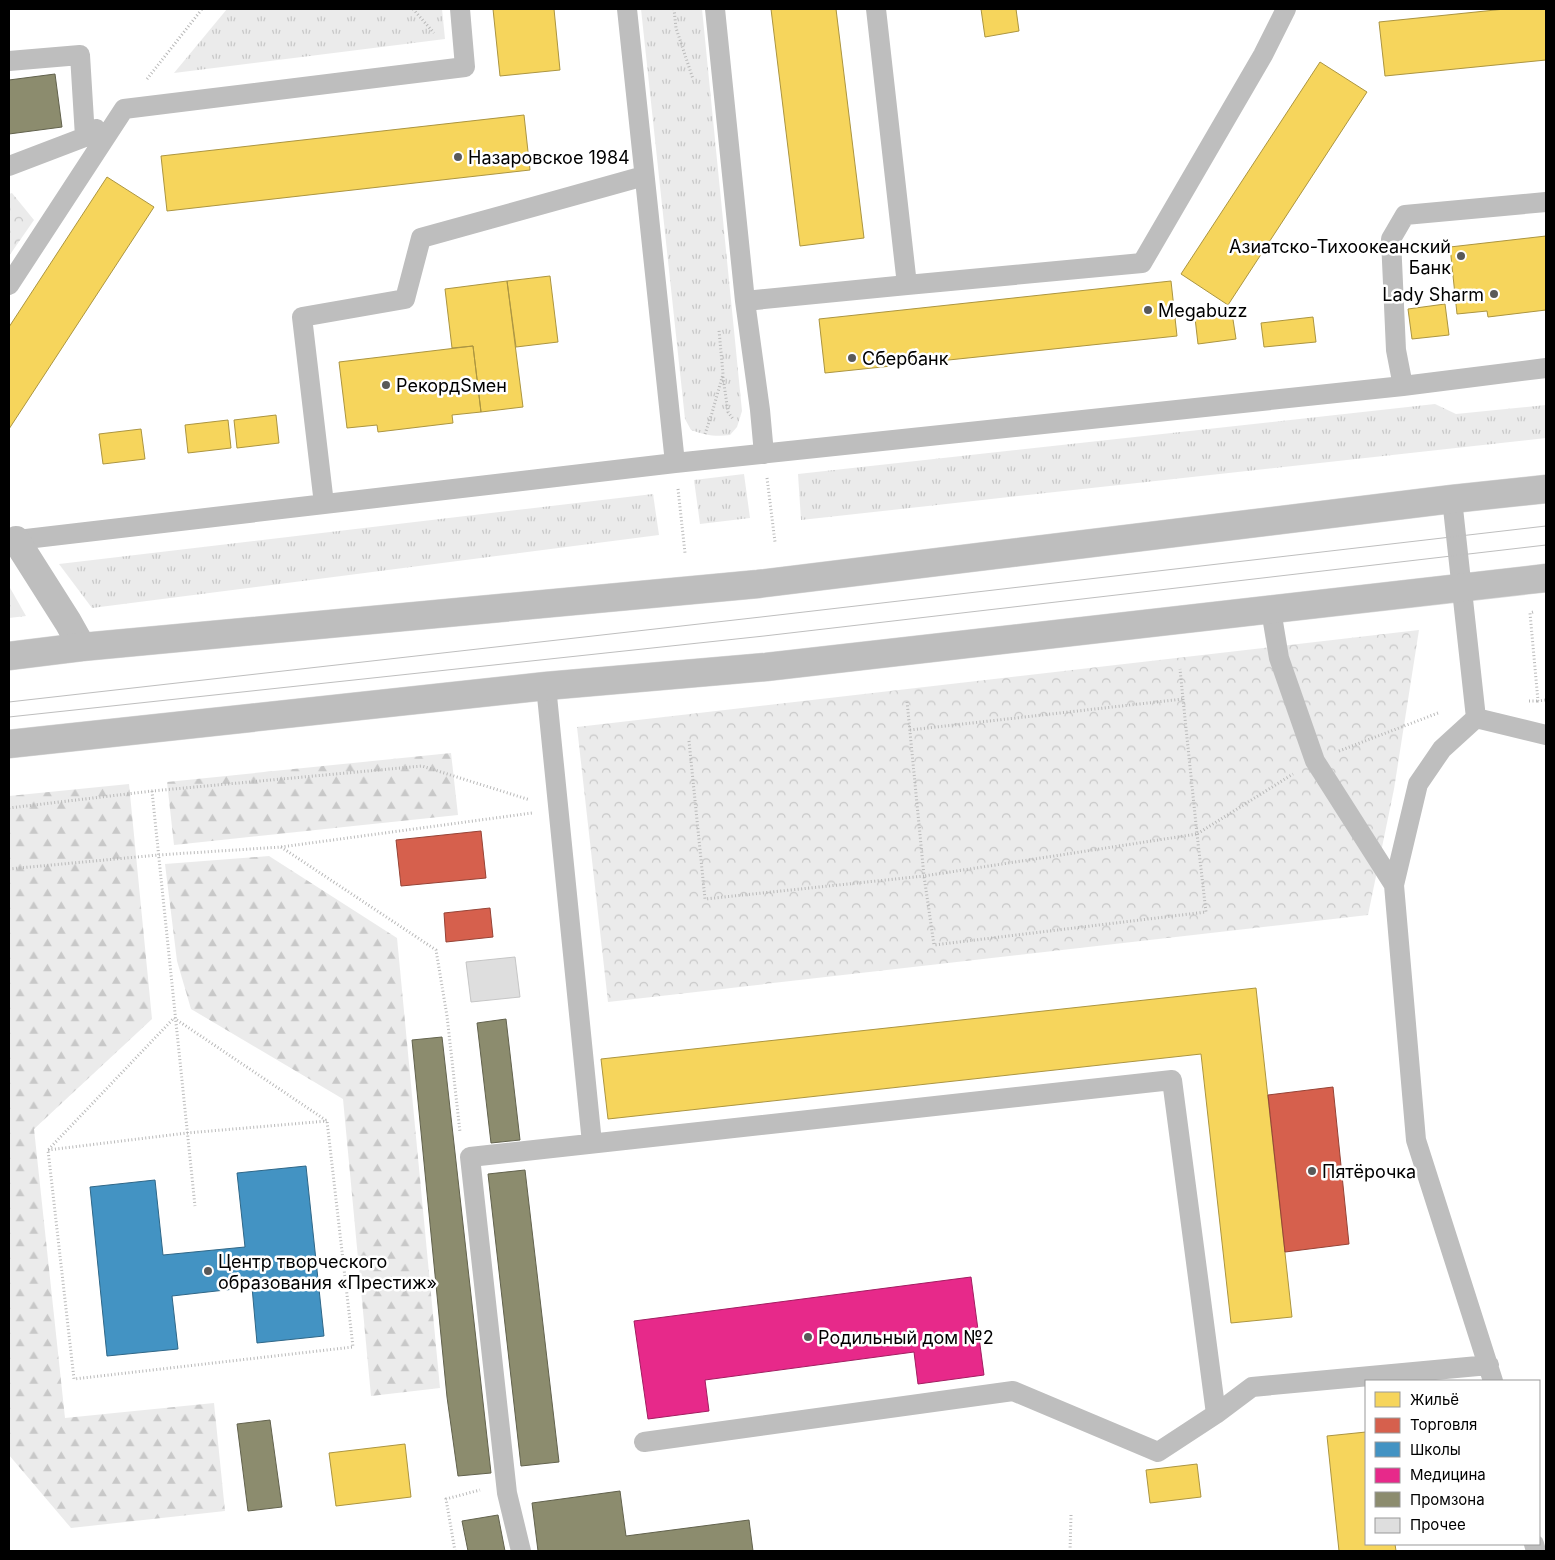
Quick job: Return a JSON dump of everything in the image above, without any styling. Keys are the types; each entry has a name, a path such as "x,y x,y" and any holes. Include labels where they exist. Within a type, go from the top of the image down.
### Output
{"main road":[{"path":"9,656 82,647 758,584 1546,489"},
{"path":"13,540 68,622 82,647"},
{"path":"9,744 546,686 766,667 1546,578"}],"lane":[{"path":"9,166 85,137 124,109 465,67 460,9"},
{"path":"627,9 674,463"},
{"path":"715,9 745,301 764,454"},
{"path":"876,9 907,285"},
{"path":"745,301 1142,263 1263,55 1286,9"},
{"path":"9,61 80,55 85,137"},
{"path":"9,285 124,109"},
{"path":"324,504 302,317 405,299 421,238 644,176"},
{"path":"1403,386 1396,350 1390,239 1405,215 1546,202"},
{"path":"13,540 674,463 1403,386 1546,368"},
{"path":"1372,1380 1491,1373 1416,1140 1394,885 1418,784 1442,749 1475,708 1452,499"},
{"path":"1271,610 1279,658 1314,761 1394,885"},
{"path":"546,686 592,1143"},
{"path":"1475,708 1546,735"},
{"path":"520,1551 507,1493 470,1157 1172,1080 1216,1414"},
{"path":"644,1442 1012,1392 1158,1452 1216,1414 1252,1387 1365,1380"}],"path":[{"path":"124,109 202,9"},
{"path":"674,9 676,28 694,81"},
{"path":"685,553 674,463 704,435 712,413 723,374 719,325"},
{"path":"764,454 775,542"},
{"path":"1538,612 1530,613 1538,702"},
{"path":"907,701 924,876 934,945 1206,912 1180,669"},
{"path":"910,730 1183,699"},
{"path":"689,741 705,899 924,876 1197,834 1314,761 1475,708 1546,700"},
{"path":"9,808 152,791 422,766 559,810"},
{"path":"152,791 174,1018 195,1206"},
{"path":"9,869 158,855 281,847 559,810"},
{"path":"48,1150 74,1379 353,1347 327,1121 174,1018"},
{"path":"48,1150 174,1018"},
{"path":"48,1150 187,1133 327,1121"},
{"path":"1070,1551 1071,1515"}],"green space":[{"path":"227,9 442,9 445,39 174,73"},
{"path":"641,9 702,9 742,411 737,427 730,435 710,435 691,430 685,419"},
{"path":"12,193 34,220 9,256 9,194"},
{"path":"1435,404 1456,414 1546,405 1546,438 801,520 798,474"},
{"path":"744,474 750,518 700,524 694,480"},
{"path":"653,494 659,535 92,608 59,564"},
{"path":"9,586 26,616 9,618"},
{"path":"1419,630 1394,789 1368,915 608,1002 577,727"},
{"path":"451,753 458,815 174,845 167,782"},
{"path":"129,784 152,1019 34,1129 65,1418 214,1403 225,1511 71,1528 9,1455 9,796"},
{"path":"269,856 397,938 440,1388 371,1396 343,1099 191,1009 177,961 165,864"}],"building: Жильё":[{"path":"493,9 554,9 560,70 500,76"},
{"path":"771,9 836,9 864,238 800,246"},
{"path":"981,9 1016,9 1019,31 985,37"},
{"path":"1505,9 1546,9 1546,60 1385,76 1379,22"},
{"path":"1320,62 1367,92 1228,305 1181,274"},
{"path":"524,115 530,170 167,211 161,156"},
{"path":"107,177 154,207 9,429 9,327"},
{"path":"1546,236 1546,310 1488,317 1487,311 1457,314 1450,247"},
{"path":"550,276 558,342 516,347 507,281"},
{"path":"507,281 523,407 481,412 473,346 452,348 445,289"},
{"path":"1171,281 1177,336 825,373 819,319"},
{"path":"1445,304 1449,335 1412,339 1408,309"},
{"path":"1232,313 1236,339 1198,344 1195,318"},
{"path":"1313,317 1316,342 1264,347 1261,323"},
{"path":"473,346 481,412 452,415 453,423 378,432 377,425 347,428 339,362"},
{"path":"276,415 279,443 237,448 234,420"},
{"path":"228,420 231,448 188,453 185,425"},
{"path":"141,429 145,459 103,464 99,434"},
{"path":"1256,988 1292,1317 1231,1323 1201,1054 608,1119 601,1059"},
{"path":"1365,1432 1365,1545 1395,1545 1396,1551 1339,1551 1327,1436"},
{"path":"405,1444 411,1497 336,1506 329,1453"},
{"path":"1197,1464 1201,1497 1150,1503 1146,1470"}],"building: Торговля":[{"path":"481,831 486,878 401,886 396,840"},
{"path":"490,908 493,937 446,942 444,913"},
{"path":"1333,1087 1349,1244 1285,1252 1268,1095"}],"building: Школы":[{"name":"Центр творческого образования «Престиж»","path":"306,1166 324,1336 257,1343 252,1287 172,1296 178,1349 107,1356 90,1187 155,1180 163,1255 245,1247 237,1173"}],"building: Медицина":[{"name":"Родильный дом №2","path":"971,1277 984,1375 918,1384 914,1352 705,1380 709,1411 648,1419 634,1321"}],"building: Промзона":[{"path":"55,74 62,127 9,134 9,80"},
{"path":"506,1019 520,1140 491,1143 477,1023"},
{"path":"442,1037 491,1473 458,1476 447,1397 412,1040"},
{"path":"525,1170 559,1462 521,1466 488,1174"},
{"path":"270,1420 282,1507 248,1511 237,1424"},
{"path":"620,1491 626,1536 749,1520 753,1551 538,1551 532,1503"},
{"path":"498,1515 505,1551 468,1551 462,1521"}],"building: Прочее":[{"path":"515,957 520,997 471,1002 466,962"}],"tram line":[{"path":"9,702 1546,526"},
{"path":"9,717 764,636 1546,545"}],"place":[{"name":"Назаровское 1984","path":"458,157"},
{"name":"Азиатско-Тихоокеанский Банк","path":"1461,256"},
{"name":"Lady Sharm","path":"1494,294"},
{"name":"Megabuzz","path":"1148,310"},
{"name":"Сбербанк","path":"852,358"},
{"name":"РекордSмен","path":"386,385"},
{"name":"Пятёрочка","path":"1312,1171"},
{"name":"Центр творческого образования «Престиж»","path":"208,1271"},
{"name":"Родильный дом №2","path":"808,1337"}]}
